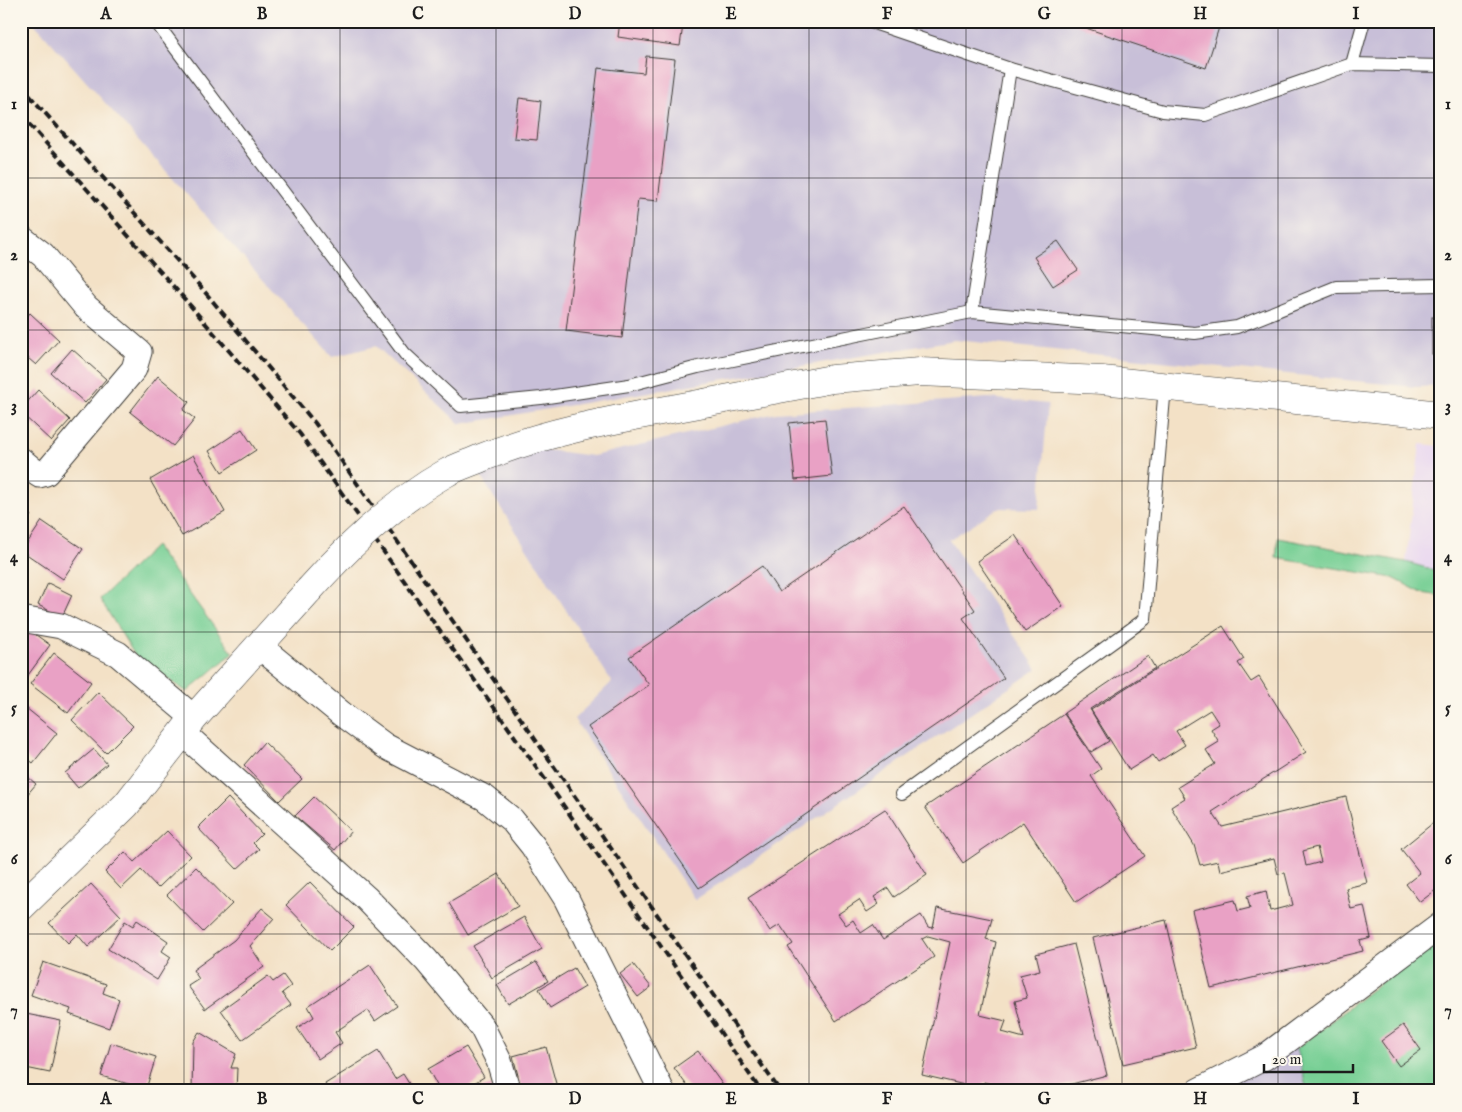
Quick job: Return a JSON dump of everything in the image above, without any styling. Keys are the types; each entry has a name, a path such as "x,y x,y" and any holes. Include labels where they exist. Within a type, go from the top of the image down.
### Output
{"street":[{"path":"21,238 43,256 86,307 139,352 134,369 46,473 39,475 21,460"},
{"path":"21,908 126,805 188,726 347,548 392,509 447,472 507,447 590,425 832,379 920,372 1102,380 1441,415"},
{"path":"21,619 61,626 118,654 188,726 366,898 426,960 482,1028 499,1061 508,1091"},
{"path":"259,646 343,715 385,746 485,798 512,820 534,846 566,898 662,1091"},
{"path":"1198,1091 1265,1057 1441,925"}],"lane":[{"path":"155,21 405,354 461,406 541,398 629,385 698,367 972,312 1195,333 1237,327 1336,287 1441,285"},
{"path":"868,21 1010,69 1163,111 1205,115 1352,64 1441,66"},
{"path":"1352,64 1364,21"},
{"path":"972,312 1010,69"},
{"path":"902,794 1145,619 1165,386"}],"shaded area":[{"path":"32,21 1441,21 1441,386 1415,387 955,340 460,424 376,346 332,357"},
{"path":"988,398 1048,404 1039,509 998,508 949,540 1037,669 695,900 574,719 612,682 476,469 539,449 593,456 776,413"},
{"path":"1420,444 1441,446 1441,572 1406,562"},
{"path":"1269,1039 1297,1048 1307,1091 1174,1091"}],"green space":[{"path":"1278,538 1406,562 1441,572 1441,596 1422,593 1393,578 1276,558"},
{"path":"155,546 233,653 187,692 136,657 100,599"},
{"path":"1441,935 1441,1091 1307,1091 1297,1048"}],"building":[{"path":"620,21 660,21 683,25 680,46 618,37"},
{"path":"1065,21 1221,21 1206,68"},
{"path":"646,56 675,59 658,201 638,199 622,338 566,331 598,68 644,73"},
{"path":"519,98 541,101 537,140 514,138"},
{"path":"1058,241 1078,270 1053,286 1034,257"},
{"path":"30,313 59,340 36,365 21,352 21,323"},
{"path":"1432,317 1441,317 1441,354 1432,354"},
{"path":"72,349 106,379 85,403 51,373"},
{"path":"158,376 189,402 183,410 195,419 173,446 130,412"},
{"path":"38,390 70,420 51,441 21,413 21,409"},
{"path":"825,419 832,476 795,480 789,423"},
{"path":"242,429 256,450 222,472 209,451"},
{"path":"193,455 225,512 182,536 150,480"},
{"path":"904,506 975,610 963,618 1004,678 699,888 588,727 649,685 629,657 762,566 779,592"},
{"path":"21,508 31,515 21,528"},
{"path":"42,521 83,549 63,579 22,551"},
{"path":"1015,535 1063,606 1025,632 977,561"},
{"path":"48,583 72,595 62,617 38,605"},
{"path":"1223,626 1244,659 1238,663 1251,682 1259,677 1306,752 1212,812 1222,827 1346,797 1367,883 1346,888 1351,909 1364,906 1371,938 1360,941 1363,951 1211,988 1192,910 1235,900 1238,911 1250,908 1247,896 1266,891 1270,911 1293,905 1285,873 1278,874 1274,858 1220,871 1218,861 1200,865 1194,845 1171,807 1185,798 1178,787 1215,764 1206,750 1219,742 1211,729 1219,724 1210,710 1176,731 1185,745 1158,762 1153,755 1129,770 1091,710","holes":["1317,847 1321,862 1306,866 1303,851"]},
{"path":"25,627 50,645 23,682 21,681 21,633"},
{"path":"54,653 91,682 68,713 30,684"},
{"path":"1148,656 1155,668 1090,709 1109,741 1091,752 1064,713"},
{"path":"98,692 133,726 106,753 72,720"},
{"path":"21,704 57,733 33,763 21,753"},
{"path":"1064,714 1101,769 1091,776 1145,856 1076,902 1023,822 963,863 925,807"},
{"path":"264,742 302,779 279,801 244,765"},
{"path":"94,749 107,764 78,788 65,773"},
{"path":"21,771 36,784 21,802"},
{"path":"314,797 351,831 335,850 295,816"},
{"path":"228,798 262,834 253,843 259,849 237,869 198,828"},
{"path":"885,809 927,875 894,897 888,888 874,897 879,904 867,912 859,900 838,914 846,925 853,920 861,933 873,925 883,940 921,915 928,927 933,928 937,908 992,919 986,939 996,942 980,1015 1006,1021 1002,1032 1024,1038 1015,1001 1027,998 1020,975 1040,970 1036,954 1074,944 1107,1075 1044,1091 1021,1091 1020,1087 1012,1090 984,1082 982,1089 922,1075 950,942 928,936 922,939 934,957 836,1021 788,947 793,944 780,925 770,931 748,898"},
{"path":"1433,823 1441,833 1441,886 1420,902 1406,884 1420,873 1401,849"},
{"path":"167,831 191,856 158,888 141,870 121,889 105,872 125,852 134,862"},
{"path":"196,867 232,904 203,932 167,895"},
{"path":"499,874 518,906 468,935 449,903"},
{"path":"310,882 354,927 330,951 286,905"},
{"path":"91,884 121,916 88,947 77,934 68,943 49,923"},
{"path":"262,908 274,918 250,946 264,967 205,1009 188,986 199,979 193,970 234,940"},
{"path":"524,917 542,949 492,978 473,946"},
{"path":"137,920 168,941 162,951 171,957 157,980 108,949 125,921 133,926"},
{"path":"1166,920 1196,1047 1123,1064 1093,938"},
{"path":"43,962 106,984 103,993 119,999 109,1028 69,1014 71,1009 31,995"},
{"path":"536,962 548,981 508,1004 497,985"},
{"path":"633,964 651,987 638,997 620,974"},
{"path":"370,965 397,1006 375,1021 368,1010 335,1032 342,1043 318,1059 297,1028 314,1017 308,1006"},
{"path":"574,968 585,987 550,1008 539,989"},
{"path":"283,975 291,986 282,993 291,1005 242,1040 221,1010 268,976 273,982"},
{"path":"21,1013 61,1021 50,1073 21,1067"},
{"path":"1403,1025 1421,1050 1399,1066 1381,1041"},
{"path":"199,1032 236,1054 231,1068 237,1068 236,1091 192,1091 193,1042"},
{"path":"111,1043 156,1057 146,1089 101,1076"},
{"path":"466,1047 484,1077 461,1091 440,1091 428,1069"},
{"path":"546,1047 558,1091 522,1091 513,1056"},
{"path":"378,1051 395,1079 403,1074 413,1090 363,1091 361,1088 357,1091 329,1091 325,1084"},
{"path":"698,1051 725,1088 720,1091 691,1091 674,1068"},
{"path":"490,1085 492,1091 476,1091"}],"railway":[{"path":"21,86 199,285 315,423 780,1091"},
{"path":"21,115 189,304 300,434 559,799 761,1091"}]}
